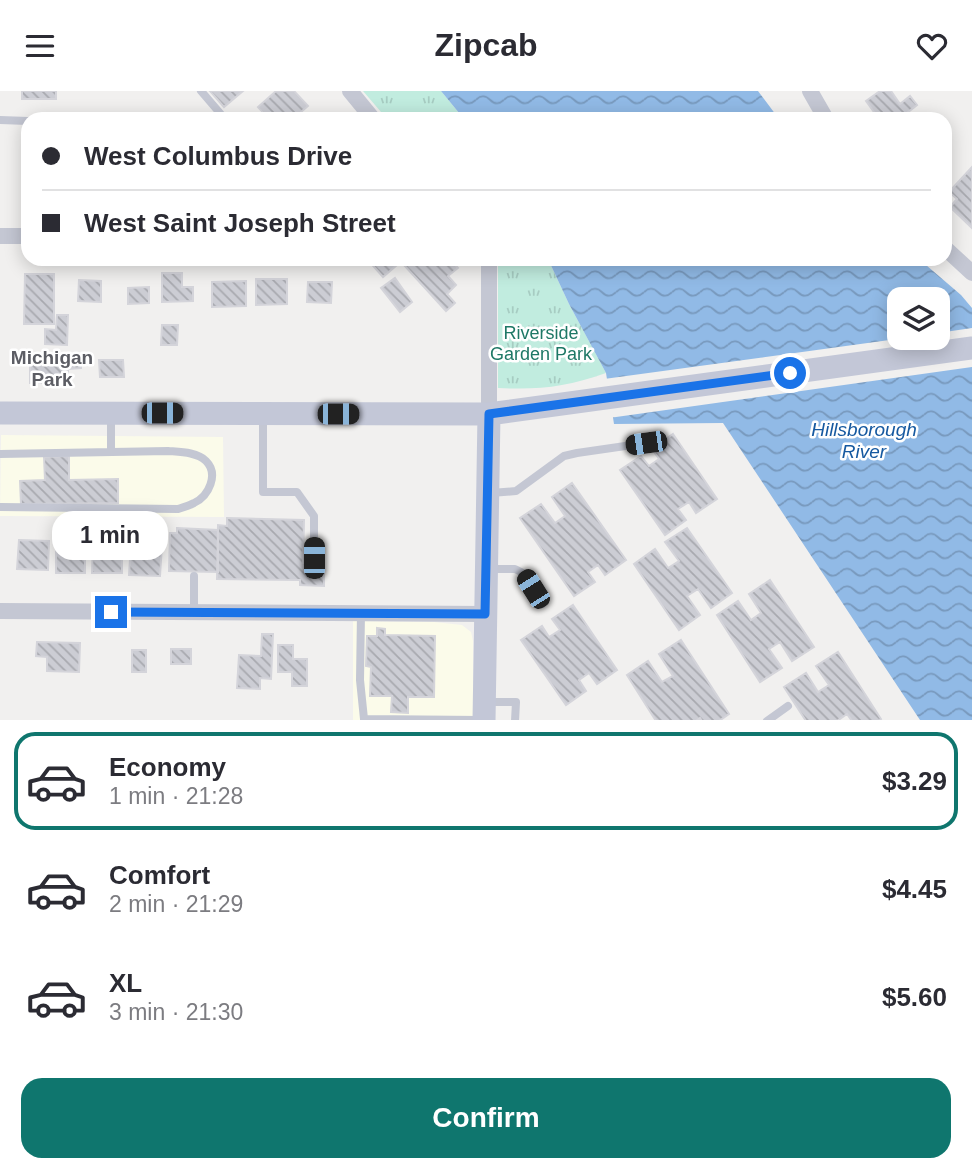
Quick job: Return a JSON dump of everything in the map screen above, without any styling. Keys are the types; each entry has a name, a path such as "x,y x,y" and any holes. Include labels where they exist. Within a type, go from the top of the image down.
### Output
{"main road":[{"path":"0,413 489,414 972,348"},
{"path":"484,714 489,414"}],"street":[{"path":"350,91 367,112"},
{"path":"810,91 822,112"},
{"path":"0,236 21,236"},
{"path":"952,255 972,274"},
{"path":"489,266 489,414"},
{"path":"0,611 485,614"}],"lane":[{"path":"201,91 219,112"},
{"path":"0,120 21,121"},
{"path":"111,413 111,451"},
{"path":"262,414 263,492 297,492 314,516 314,558"},
{"path":"488,493 516,491 564,456 646,443"},
{"path":"0,454 168,451 190,453 205,459 212,470 210,487 197,503 178,509 0,507"},
{"path":"486,569 515,569 523,573 542,604"},
{"path":"194,576 194,612"},
{"path":"361,613 360,680 364,719 484,714 516,702 515,720"},
{"path":"766,720 788,706"}],"shaded area":[{"path":"1,435 223,437 224,517 0,516"},
{"path":"353,621 434,622 462,625 471,632 473,720 353,720"}],"green space":[{"path":"363,91 441,91 458,112 381,112"},
{"name":"Riverside Garden Park","path":"498,266 551,266 606,373 553,387 498,388"}],"water":[{"path":"441,91 758,91 774,112 458,112"},
{"name":"Hillsborough River","path":"551,266 927,266 961,295 972,308 972,720 920,720 723,423 614,424 606,373"}],"pier":[{"path":"972,328 972,367 609,418 604,379 887,340 887,350 950,350 950,331"}],"building":[{"path":"22,91 56,91 56,99 22,99"},
{"path":"210,91 243,91 224,107"},
{"path":"276,91 294,91 308,106 301,112 263,112 258,107"},
{"path":"880,91 891,91 900,104 910,96 917,105 908,112 874,112 866,101"},
{"path":"972,167 972,228 952,209 957,199 952,195 952,189"},
{"path":"373,266 396,266 383,277"},
{"path":"405,266 456,266 458,268 448,276 456,285 447,294 455,303 446,311"},
{"path":"162,273 182,273 182,287 193,287 193,301 162,302"},
{"path":"25,274 54,274 54,324 24,324"},
{"path":"395,278 412,302 400,312 381,288"},
{"path":"256,279 287,279 287,304 256,305"},
{"path":"79,280 101,281 101,302 78,301"},
{"path":"246,281 246,306 212,307 212,282"},
{"path":"308,282 332,282 331,303 307,302"},
{"path":"149,287 149,303 128,304 128,288"},
{"path":"57,315 68,315 67,345 45,344 45,329 56,330"},
{"path":"162,325 178,325 177,345 161,345"},
{"path":"30,355 81,355 81,368 68,369 68,382 30,383"},
{"path":"99,360 123,360 124,377 100,377"},
{"path":"673,434 717,499 696,513 689,502 678,509 686,520 665,535 620,470 641,456 649,466 659,459 652,449"},
{"path":"69,456 69,480 118,479 118,503 21,504 20,481 45,480 44,457"},
{"path":"572,483 626,560 605,575 598,565 588,572 595,582 574,596 520,518 541,504 555,523 565,516 552,497"},
{"path":"227,518 304,520 303,563 324,564 324,586 300,585 300,580 217,579 218,525 227,526"},
{"path":"177,528 218,530 218,572 169,571 170,533 177,533"},
{"path":"687,528 732,593 711,608 698,589 687,596 700,615 679,630 634,564 655,549 668,568 679,561 665,542"},
{"path":"19,540 49,541 48,570 17,569"},
{"path":"56,540 85,541 85,573 56,573"},
{"path":"93,541 122,541 122,573 92,573"},
{"path":"131,543 162,545 160,576 129,575"},
{"path":"770,580 814,647 792,661 780,642 769,649 782,668 760,682 717,615 738,601 751,620 761,613 749,594"},
{"path":"573,605 617,670 597,684 589,673 579,680 586,691 566,705 521,640 542,626 549,637 560,630 552,619"},
{"path":"377,628 385,629 385,635 435,636 434,697 408,697 408,713 391,712 392,696 370,696 371,667 366,666 367,636 377,636"},
{"path":"262,634 273,634 271,679 260,678 260,689 237,688 239,655 261,656"},
{"path":"681,640 729,714 720,720 655,720 627,675 648,661 662,682 673,676 659,654"},
{"path":"37,642 80,643 79,672 47,671 47,657 36,656"},
{"path":"278,645 293,645 293,659 307,659 307,686 292,686 292,672 278,672"},
{"path":"171,649 191,649 191,664 171,664"},
{"path":"132,650 146,650 146,672 132,672"},
{"path":"838,652 881,719 851,720 847,714 838,720 805,720 784,687 806,673 818,692 829,685 816,666"}],"district":[{"name":"Michigan Park","path":"52,368"}],"route":[{"path":"111,612 485,614 489,414 790,373"}]}
